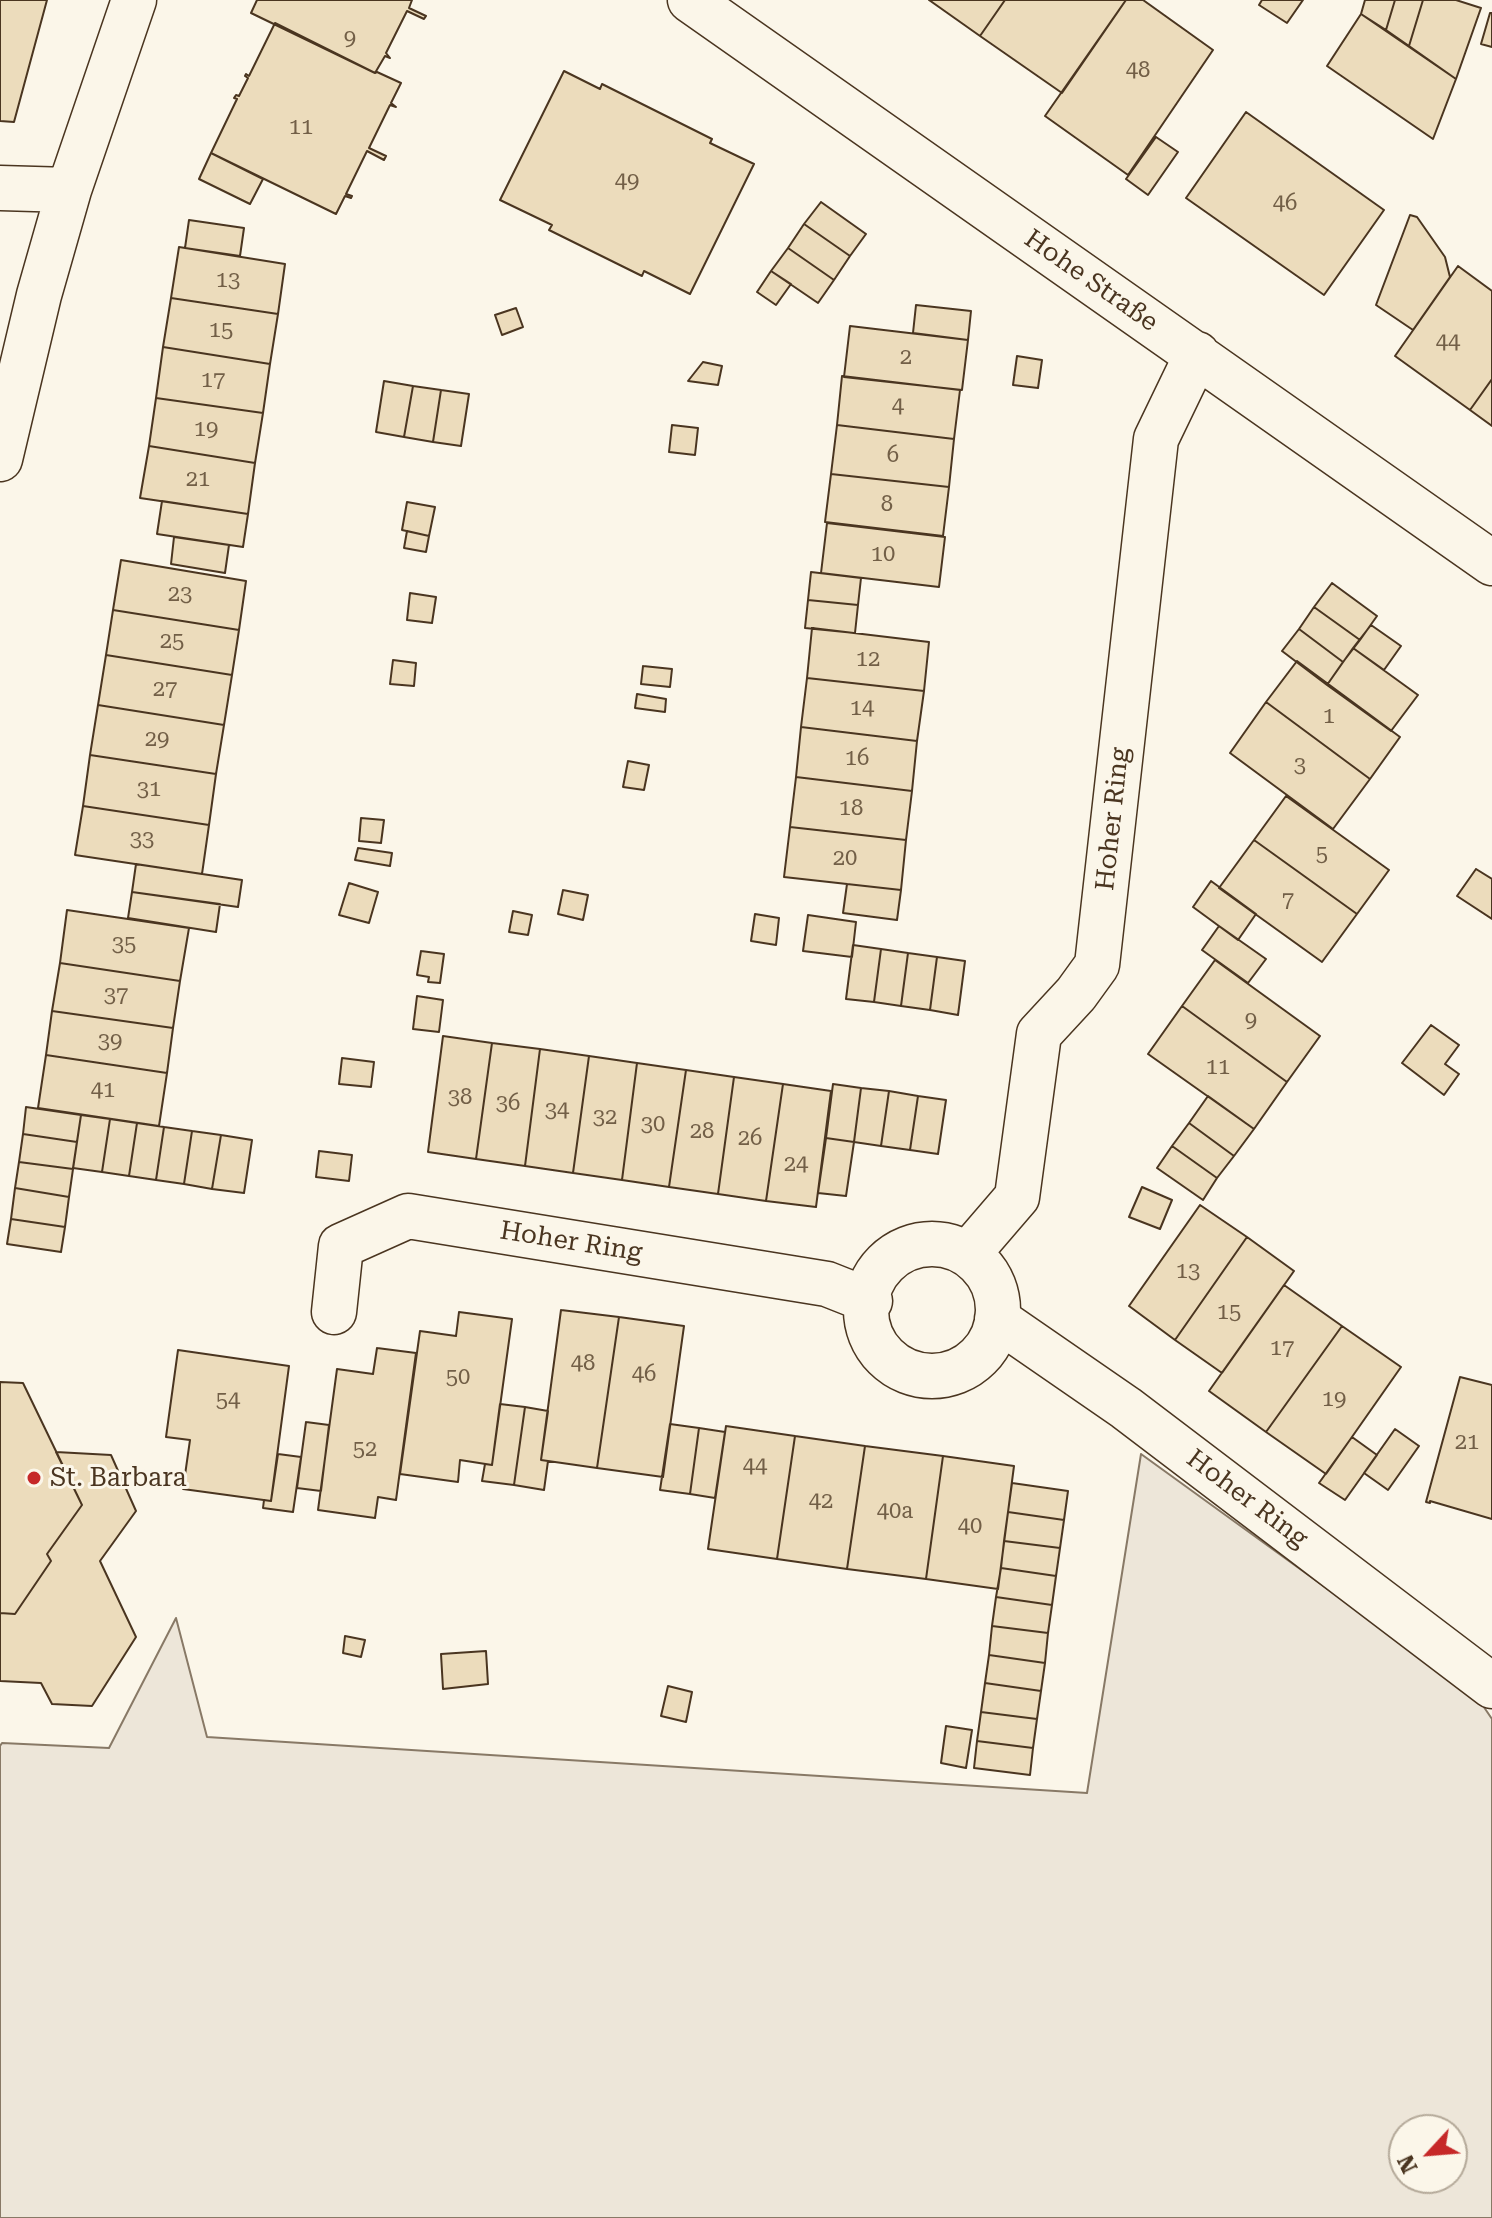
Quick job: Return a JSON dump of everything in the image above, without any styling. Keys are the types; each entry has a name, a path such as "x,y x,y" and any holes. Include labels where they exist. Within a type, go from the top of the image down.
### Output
{"street":[{"path":"0,459 20,294 69,190 134,0"},
{"name":"Hohe Straße","path":"690,0 1492,563"},
{"path":"0,188 69,190"},
{"name":"Hoher Ring","path":"968,1254 1017,1197 1039,1034 1076,994 1097,965 1156,439 1197,354"},
{"name":"Hoher Ring","path":"334,1312 341,1246 408,1216 827,1284 870,1301"},
{"path":"932,1244 968,1254 992,1282 998,1300 992,1337 982,1353 968,1365 951,1373 932,1376 914,1374 897,1366 882,1354 872,1338 867,1320 871,1283 881,1267 913,1247 932,1244"},
{"name":"Hoher Ring","path":"997,1319 1126,1408 1492,1686"}],"shaded area":[{"path":"1141,1454 1477,1697 1492,1719 1492,2218 0,2218 0,1746 2,1743 109,1748 176,1618 207,1737 1087,1793"}],"building":[{"path":"0,0 47,0 14,122 0,121"},
{"path":"257,0 412,0 409,8 426,16 424,19 407,11 386,53 390,58 385,56 375,73 251,13"},
{"path":"929,0 1005,0 980,36"},
{"path":"1005,0 1126,0 1062,93 980,36"},
{"path":"1126,0 1143,0 1213,50 1128,175 1045,116"},
{"path":"1262,0 1303,0 1287,23 1259,5"},
{"path":"1365,0 1395,0 1386,30 1361,14"},
{"path":"1395,0 1423,0 1409,46 1386,30"},
{"path":"1423,0 1456,0 1481,8 1456,79 1409,46"},
{"path":"1492,13 1492,47 1481,44"},
{"path":"1361,14 1456,79 1433,139 1327,66"},
{"path":"275,23 401,83 391,103 396,107 390,105 369,148 386,156 384,160 367,151 346,194 352,196 345,196 336,214 211,153 237,99 234,98 239,96 248,78 245,76 249,76"},
{"path":"564,71 600,89 602,84 712,139 710,143 754,164 690,294 644,271 642,276 549,230 552,225 500,200"},
{"path":"1246,112 1384,210 1324,295 1186,198"},
{"path":"1156,137 1178,152 1148,195 1126,179"},
{"path":"211,153 263,179 250,204 199,179"},
{"path":"821,202 866,234 850,256 804,224"},
{"path":"1410,215 1417,217 1445,257 1450,277 1413,330 1376,305"},
{"path":"189,220 244,228 240,256 185,248"},
{"path":"804,224 850,256 834,280 788,248"},
{"path":"179,247 285,264 278,314 171,298"},
{"path":"788,248 834,280 818,303 771,271"},
{"path":"1458,266 1492,291 1492,379 1470,410 1395,356"},
{"path":"771,271 791,284 776,305 757,292"},
{"path":"171,298 278,314 270,364 163,347"},
{"path":"916,305 971,311 968,340 913,333"},
{"path":"516,308 523,327 502,335 495,315"},
{"path":"850,326 968,340 962,390 844,377"},
{"path":"163,347 270,364 263,413 156,398"},
{"path":"1017,356 1042,360 1038,388 1013,385"},
{"path":"703,362 722,366 718,385 688,381"},
{"path":"842,376 960,390 954,439 837,425"},
{"path":"1492,379 1492,426 1470,410"},
{"path":"384,381 413,386 404,437 376,432"},
{"path":"413,386 441,390 433,442 404,437"},
{"path":"441,390 469,394 461,446 433,442"},
{"path":"156,398 263,413 255,463 149,446"},
{"path":"672,425 698,428 695,455 669,452"},
{"path":"837,425 954,439 949,487 831,474"},
{"path":"149,446 255,463 248,514 140,498"},
{"path":"831,474 949,487 943,536 825,522"},
{"path":"162,501 248,514 243,547 157,534"},
{"path":"407,502 435,507 429,536 402,530"},
{"path":"827,523 945,537 939,587 821,573"},
{"path":"407,531 429,536 426,552 404,548"},
{"path":"174,537 229,545 225,573 171,564"},
{"path":"121,560 246,581 239,630 113,610"},
{"path":"811,572 861,578 858,605 808,600"},
{"path":"1332,583 1377,616 1360,640 1314,607"},
{"path":"410,593 436,597 432,623 407,620"},
{"path":"808,600 858,605 855,633 805,628"},
{"path":"1314,607 1360,640 1343,662 1299,629"},
{"path":"113,610 239,630 232,675 106,655"},
{"path":"1371,625 1401,646 1384,670 1353,648"},
{"path":"812,628 929,642 924,691 807,678"},
{"path":"1299,629 1343,662 1327,685 1282,651"},
{"path":"1353,648 1418,695 1391,731 1327,685"},
{"path":"106,655 232,675 224,725 98,705"},
{"path":"393,660 416,663 414,686 390,684"},
{"path":"1297,661 1400,737 1370,779 1266,702"},
{"path":"643,666 672,669 670,687 641,684"},
{"path":"807,678 924,691 917,741 801,727"},
{"path":"637,694 666,699 665,712 635,708"},
{"path":"1266,702 1370,779 1333,829 1230,753"},
{"path":"98,705 224,725 216,774 90,755"},
{"path":"801,727 917,741 912,791 796,777"},
{"path":"90,755 216,774 209,825 83,806"},
{"path":"628,761 649,765 644,790 623,787"},
{"path":"796,777 912,791 906,840 790,827"},
{"path":"1286,796 1389,870 1357,914 1254,840"},
{"path":"83,806 209,825 202,874 75,855"},
{"path":"361,818 384,820 381,843 359,841"},
{"path":"790,827 906,840 901,890 784,877"},
{"path":"1254,840 1357,914 1322,962 1219,888"},
{"path":"358,848 392,853 390,866 355,860"},
{"path":"136,864 242,880 238,907 132,892"},
{"path":"1476,869 1492,879 1492,919 1457,896"},
{"path":"1211,881 1256,914 1238,940 1193,907"},
{"path":"349,883 378,892 369,923 339,915"},
{"path":"847,884 901,890 897,920 843,913"},
{"path":"563,890 588,895 583,920 558,914"},
{"path":"132,892 220,904 216,932 128,918"},
{"path":"67,910 189,928 180,981 60,963"},
{"path":"513,911 532,915 528,935 509,932"},
{"path":"755,914 779,918 776,945 751,941"},
{"path":"808,915 856,922 852,957 803,951"},
{"path":"1219,926 1266,959 1248,983 1202,950"},
{"path":"853,945 881,949 874,1002 846,999"},
{"path":"881,949 908,953 901,1006 874,1002"},
{"path":"421,951 444,954 440,983 428,982 429,977 417,975"},
{"path":"908,953 937,957 930,1010 901,1006"},
{"path":"937,957 965,961 958,1015 930,1010"},
{"path":"1215,960 1320,1036 1287,1082 1182,1006"},
{"path":"60,963 180,981 173,1028 52,1011"},
{"path":"417,996 443,1000 439,1032 413,1029"},
{"path":"1182,1006 1287,1082 1254,1129 1148,1054"},
{"path":"52,1011 173,1028 167,1073 46,1055"},
{"path":"1431,1025 1459,1045 1445,1064 1459,1074 1444,1095 1402,1063"},
{"path":"443,1036 492,1043 476,1159 428,1152"},
{"path":"492,1043 540,1049 525,1166 476,1159"},
{"path":"540,1049 589,1056 573,1173 525,1166"},
{"path":"46,1055 167,1073 159,1126 38,1108"},
{"path":"589,1056 637,1063 622,1180 573,1173"},
{"path":"342,1058 374,1062 371,1087 339,1084"},
{"path":"637,1063 686,1070 669,1187 622,1180"},
{"path":"686,1070 734,1077 718,1194 669,1187"},
{"path":"734,1077 783,1084 766,1201 718,1194"},
{"path":"783,1084 831,1091 816,1207 766,1201"},
{"path":"833,1084 861,1088 854,1142 826,1138"},
{"path":"861,1088 889,1091 881,1146 854,1142"},
{"path":"889,1091 918,1096 910,1150 881,1146"},
{"path":"918,1096 946,1100 938,1154 910,1150"},
{"path":"1208,1096 1254,1129 1234,1156 1189,1123"},
{"path":"26,1107 81,1115 77,1142 23,1134"},
{"path":"81,1115 110,1119 102,1172 73,1168"},
{"path":"110,1119 137,1123 129,1176 102,1172"},
{"path":"137,1123 164,1127 156,1180 129,1176"},
{"path":"1189,1123 1234,1156 1217,1178 1172,1146"},
{"path":"164,1127 192,1131 184,1184 156,1180"},
{"path":"192,1131 221,1135 212,1189 184,1184"},
{"path":"23,1134 77,1142 73,1169 19,1162"},
{"path":"221,1135 252,1140 244,1193 212,1189"},
{"path":"826,1138 854,1142 846,1196 818,1193"},
{"path":"1172,1146 1217,1178 1203,1200 1157,1168"},
{"path":"319,1151 352,1155 349,1181 316,1177"},
{"path":"19,1162 73,1169 69,1197 15,1188"},
{"path":"1142,1187 1172,1200 1160,1229 1129,1217"},
{"path":"15,1188 69,1197 65,1227 11,1219"},
{"path":"1200,1205 1247,1237 1175,1340 1129,1306"},
{"path":"11,1219 65,1227 61,1252 7,1244"},
{"path":"1247,1237 1294,1271 1222,1373 1175,1340"},
{"path":"1284,1285 1342,1326 1266,1432 1209,1391"},
{"path":"561,1310 619,1317 597,1468 541,1460"},
{"path":"459,1312 512,1319 492,1465 460,1460 458,1482 400,1474 420,1331 456,1336"},
{"path":"619,1317 684,1326 663,1477 597,1468"},
{"path":"1342,1326 1401,1367 1326,1474 1266,1432"},
{"path":"377,1348 416,1353 396,1500 378,1497 375,1518 318,1510 337,1369 373,1374"},
{"path":"178,1350 289,1366 271,1501 183,1489 190,1440 166,1437"},
{"path":"1460,1377 1492,1385 1492,1519 1426,1502"},
{"name":"St. Barbara","path":"0,1382 23,1383 82,1505 47,1554 51,1561 15,1614 0,1613"},
{"path":"500,1404 525,1407 514,1485 482,1481 485,1464 492,1465"},
{"path":"525,1407 548,1411 541,1460 548,1461 544,1490 514,1485"},
{"path":"306,1422 329,1425 321,1491 297,1488"},
{"path":"670,1424 699,1428 690,1494 660,1490"},
{"path":"726,1426 795,1436 777,1559 708,1549"},
{"path":"699,1428 725,1432 715,1498 690,1494"},
{"path":"1395,1429 1419,1446 1388,1490 1364,1473"},
{"path":"795,1436 865,1446 847,1569 777,1559"},
{"path":"1352,1437 1377,1455 1345,1500 1319,1483"},
{"path":"865,1446 943,1456 926,1579 847,1569"},
{"path":"56,1452 111,1455 136,1511 100,1561 136,1637 92,1706 52,1704 41,1683 0,1681 0,1613 15,1614 51,1561 47,1554 82,1505"},
{"path":"278,1454 301,1457 293,1512 263,1508 264,1500 271,1501"},
{"path":"943,1456 1014,1466 998,1589 926,1579"},
{"path":"1012,1483 1068,1491 1064,1520 1008,1512"},
{"path":"1008,1512 1064,1520 1060,1548 1004,1541"},
{"path":"1004,1541 1060,1548 1056,1576 1001,1568"},
{"path":"1001,1568 1056,1576 1052,1605 996,1597"},
{"path":"996,1597 1052,1605 1048,1633 992,1626"},
{"path":"992,1626 1048,1633 1045,1663 989,1655"},
{"path":"345,1636 365,1640 361,1657 343,1653"},
{"path":"486,1651 488,1684 443,1689 441,1654"},
{"path":"989,1655 1045,1663 1041,1691 985,1683"},
{"path":"985,1683 1041,1691 1037,1719 981,1712"},
{"path":"668,1686 692,1692 686,1722 661,1716"},
{"path":"981,1712 1037,1719 1033,1748 977,1741"},
{"path":"946,1726 972,1730 966,1768 941,1763"},
{"path":"977,1741 1033,1748 1030,1775 974,1768"}],"place":[{"name":"St. Barbara","path":"34,1478"}]}
